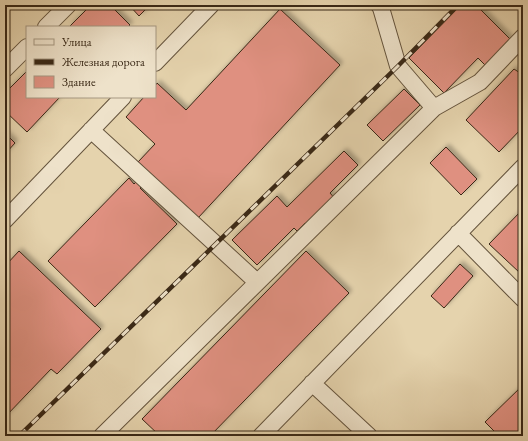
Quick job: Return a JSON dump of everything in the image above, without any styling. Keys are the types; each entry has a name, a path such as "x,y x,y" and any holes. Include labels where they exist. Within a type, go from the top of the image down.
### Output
{"lane":[{"path":"47,26 68,5"},
{"path":"156,62 211,5"},
{"path":"379,5 398,66 434,108"},
{"path":"102,436 434,108 480,82 523,38"},
{"path":"5,69 26,48"},
{"path":"5,220 122,98"},
{"path":"91,130 257,282"},
{"path":"261,436 523,167"},
{"path":"458,233 523,299"},
{"path":"312,383 369,436"}],"building":[{"path":"91,5 110,5 130,25 129,26 70,26"},
{"path":"129,5 150,5 139,16"},
{"path":"408,5 416,5 412,9"},
{"path":"461,5 476,5 513,42 487,67 478,58 444,93 409,58"},
{"path":"280,9 340,65 198,218 138,162 155,144 126,117 143,98 156,98 157,83 186,110"},
{"path":"514,69 523,75 523,127 499,152 466,120"},
{"path":"26,72 26,98 59,98 27,132 5,111 5,93"},
{"path":"404,89 420,105 383,141 367,125"},
{"path":"5,133 15,143 5,154"},
{"path":"446,147 477,179 461,195 430,163"},
{"path":"344,151 358,165 330,193 336,200 309,226 305,223 297,231 294,228 257,265 232,240 277,196 287,207"},
{"path":"129,178 134,184 138,180 143,185 140,188 177,224 95,307 48,261"},
{"path":"523,209 523,270 520,273 489,244"},
{"path":"19,251 101,329 57,374 51,369 5,417 5,266"},
{"path":"306,251 349,293 210,436 160,436 142,419"},
{"path":"460,264 473,276 444,308 431,296"},
{"path":"523,385 523,431 518,436 499,436 485,422"}],"railway":[{"path":"19,436 398,66 458,5"}]}
